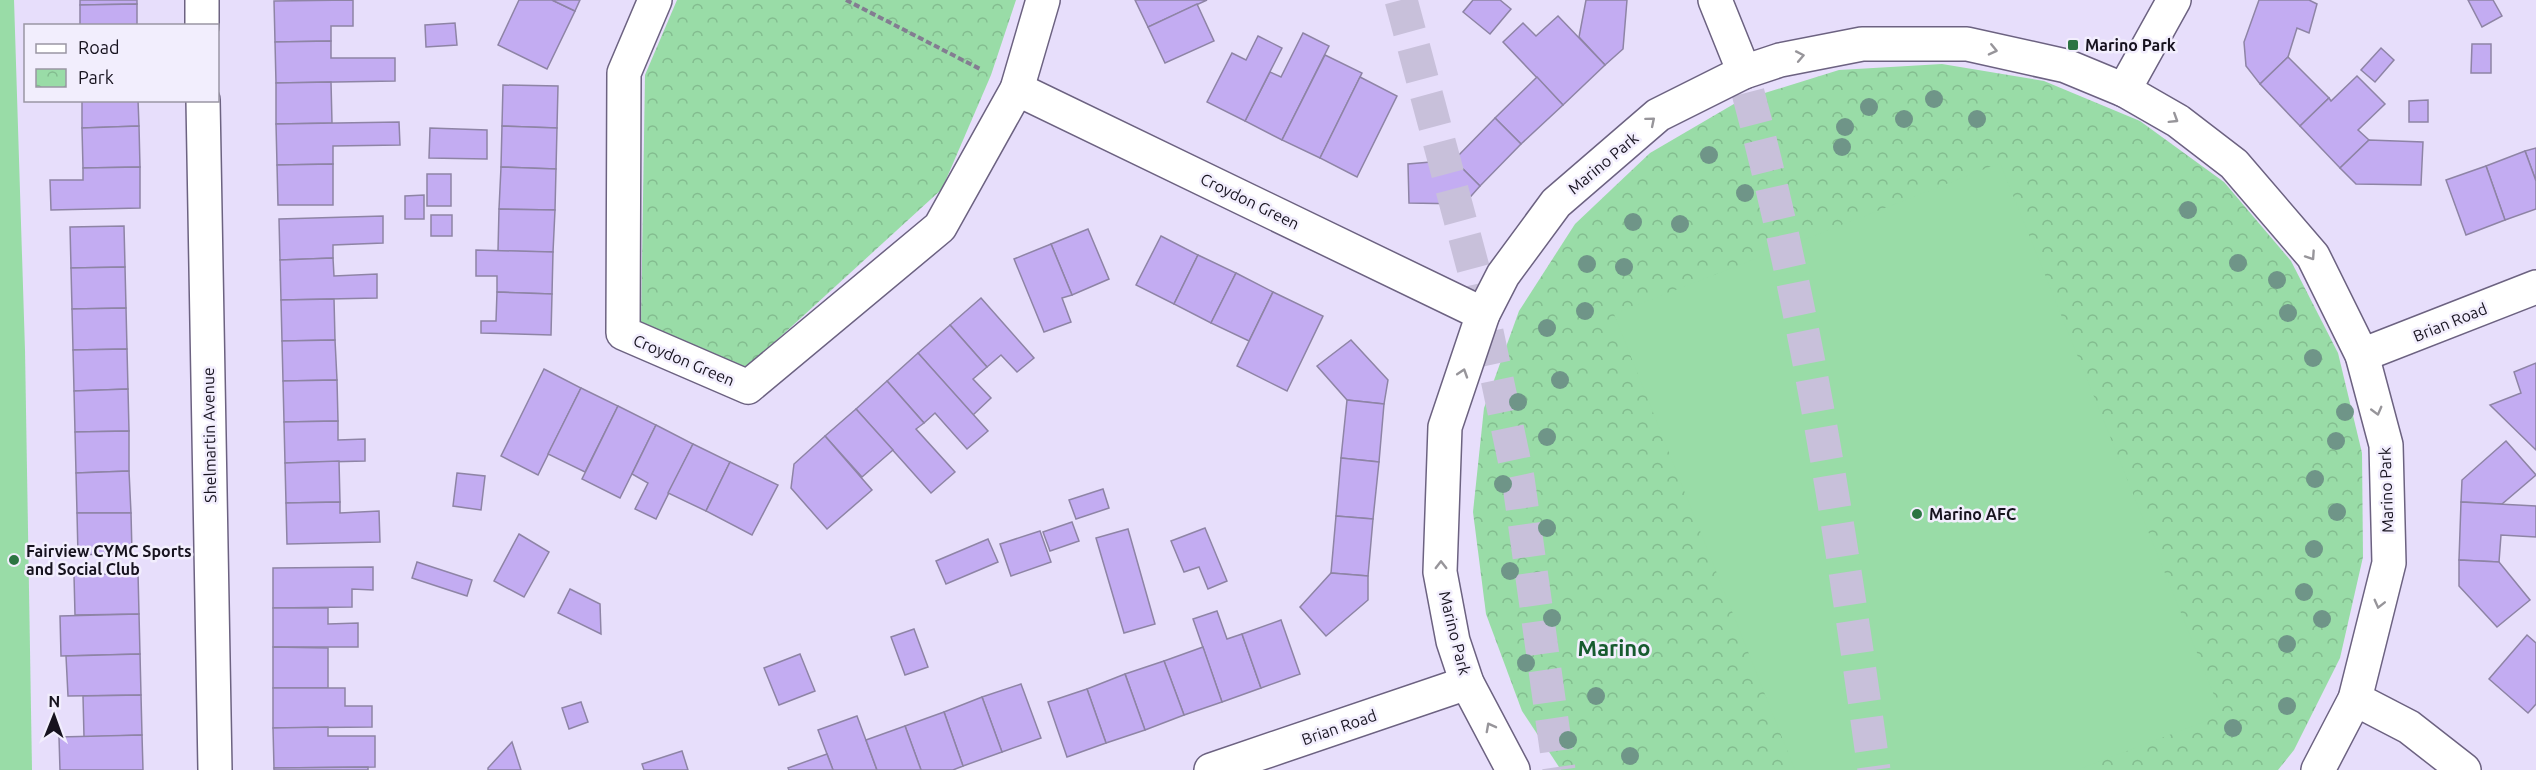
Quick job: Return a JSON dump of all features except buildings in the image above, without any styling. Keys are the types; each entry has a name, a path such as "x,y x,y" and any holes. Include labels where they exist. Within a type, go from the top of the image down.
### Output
{"street":[{"path":"201,0 202,24"},
{"name":"Croydon Green","path":"654,0 624,73 623,333 748,387 939,227 1017,89 1043,0"},
{"path":"1715,0 1744,72"},
{"path":"2124,90 2174,0"},
{"name":"Marino Park","path":"1513,770 1467,683 1454,641 1440,572 1446,427 1483,314 1503,275 1556,203 1658,115 1744,72 1780,60 1862,44 1967,44 2066,66 2124,90 2178,121 2234,164 2313,256 2362,355 2386,445 2389,563 2355,699 2318,770"},
{"name":"Croydon Green","path":"1017,89 1483,314"},
{"name":"Shelmartin Avenue","path":"203,102 215,770"},
{"name":"Brian Road","path":"2362,355 2536,287"},
{"name":"Brian Road","path":"1211,770 1467,683"},
{"path":"2355,699 2409,727 2464,770"}],"path":[{"path":"846,0 1017,89"}],"green space":[{"name":"Fairview CYMC Sports and Social Club","path":"0,0 14,0 25,350 32,770 0,770"},
{"path":"677,0 1016,0 991,75 942,189 744,370 641,325 645,75"},
{"path":"1942,64 2044,81 2140,121 2224,182 2291,261 2338,353 2362,453 2363,557 2340,658 2294,750 2278,770 1561,770 1522,711 1486,614 1473,512 1484,408 1519,311 1575,224 1650,153 1739,101 1839,70"},
{"name":"Marino AFC","path":"2000,163 2222,715 2077,770 1795,770 1614,314"}],"tunnel":[{"path":"1401,0 1475,275 1518,478 1559,770"},
{"path":"1735,45 1780,224 1817,405 1874,770"}],"place":[{"name":"Marino Park","path":"2073,45"},
{"name":"Marino AFC","path":"1917,514"},
{"name":"Fairview CYMC Sports and Social Club","path":"14,560"}],"district":[{"name":"Marino","path":"1614,648"}]}
